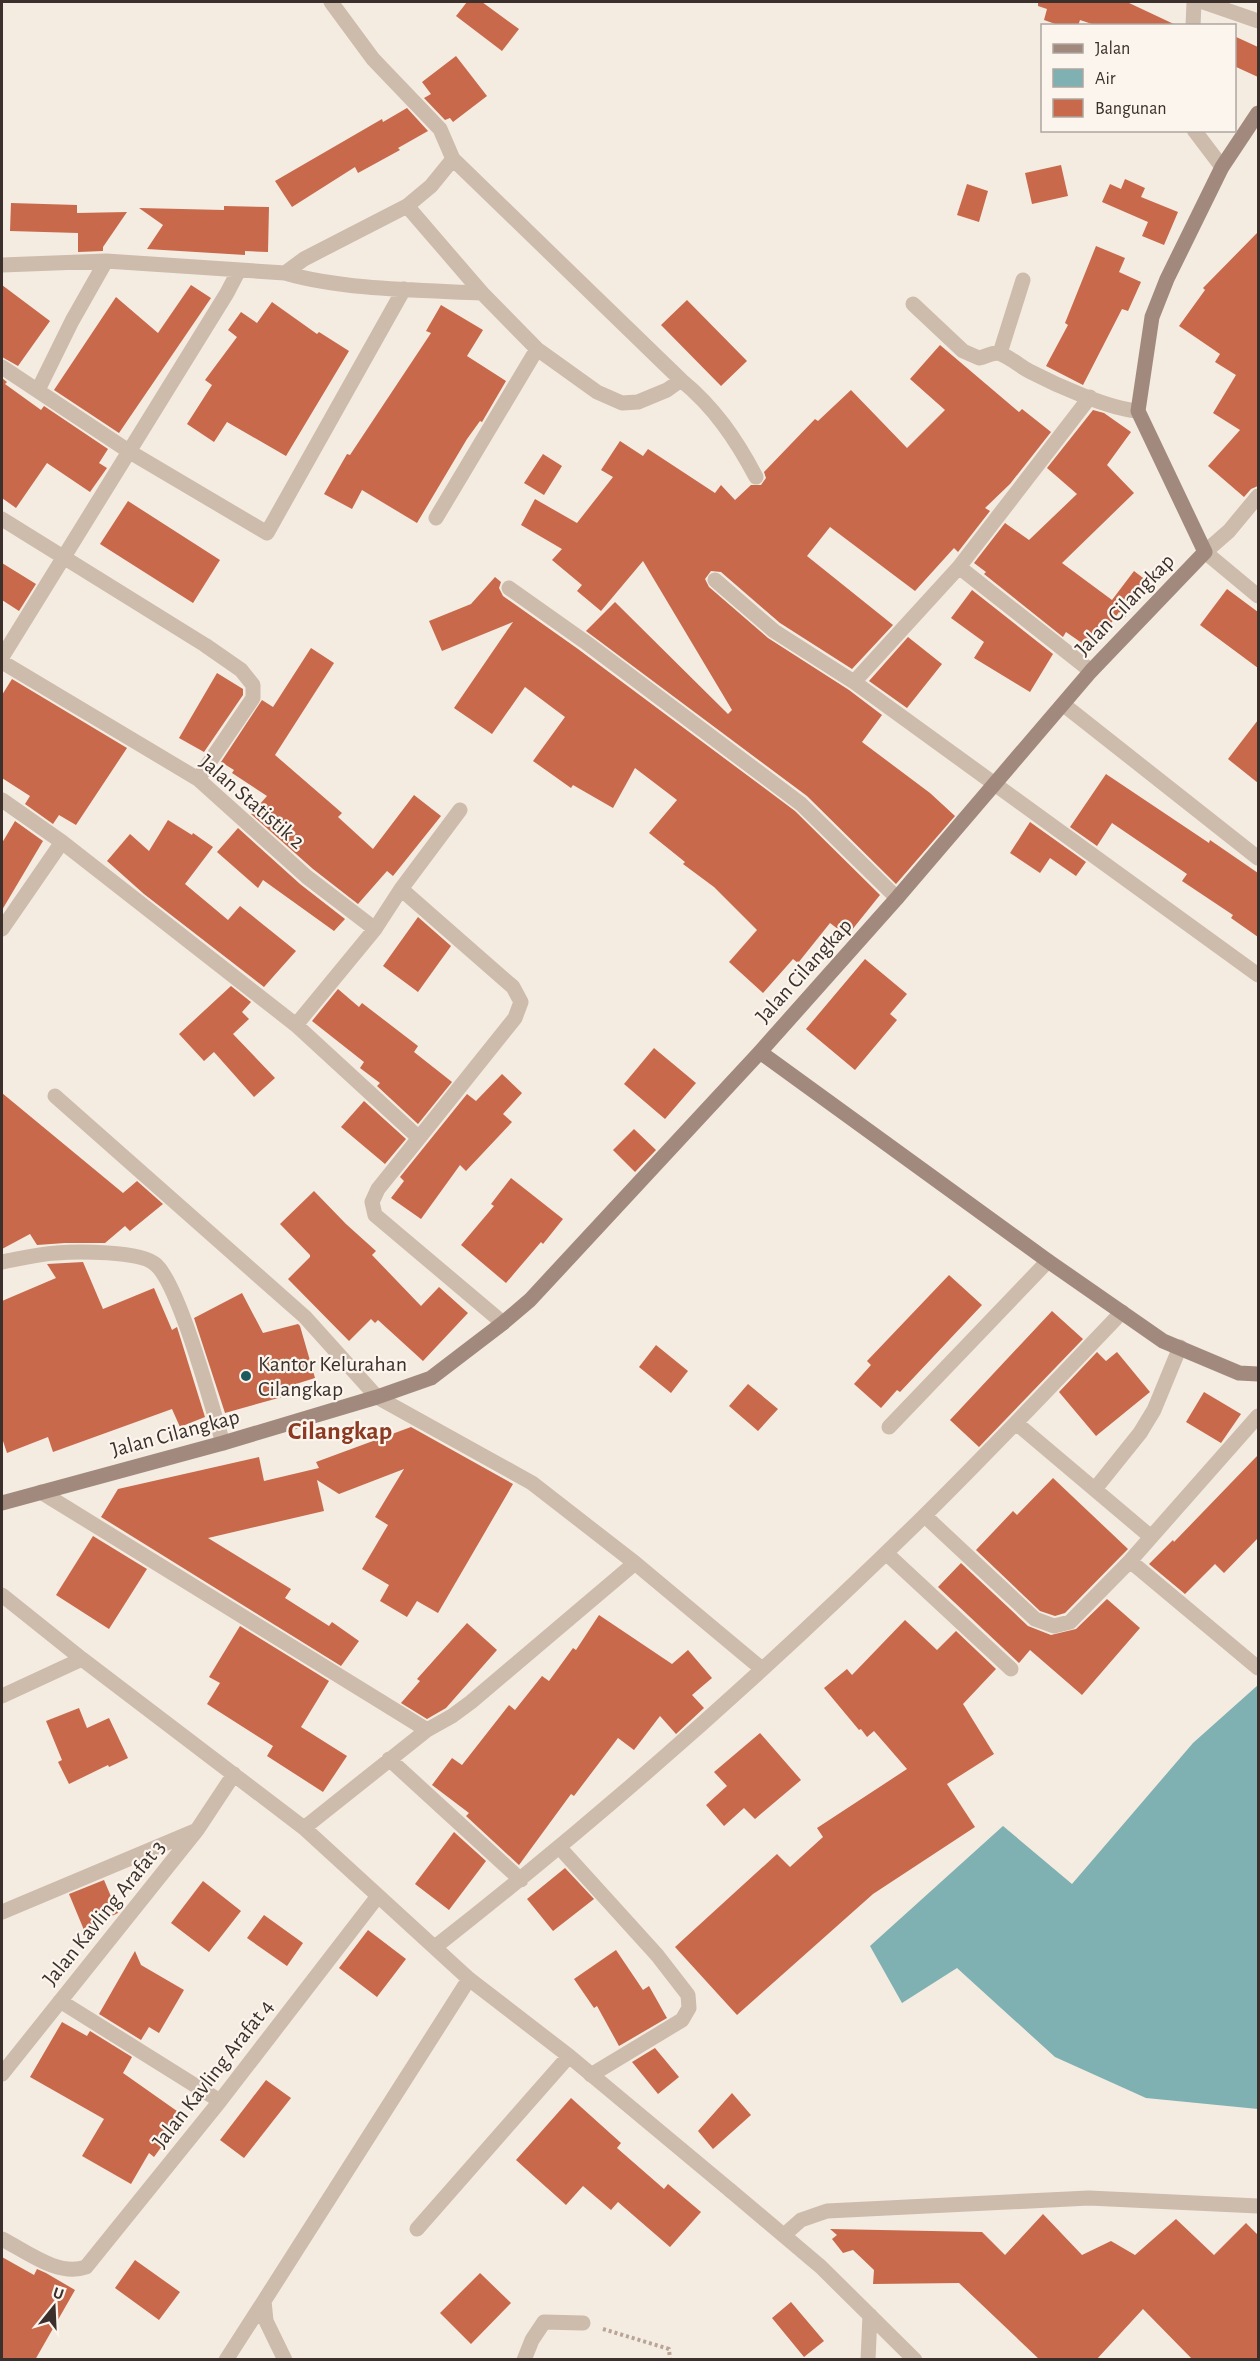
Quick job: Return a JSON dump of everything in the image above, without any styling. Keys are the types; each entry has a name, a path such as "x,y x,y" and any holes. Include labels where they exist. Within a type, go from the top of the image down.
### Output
{"street":[{"path":"331,2 373,58 440,129 453,159 717,414 745,454 756,477"},
{"path":"1193,24 1194,2"},
{"path":"1203,2 1258,21"},
{"path":"913,304 963,351 979,358 1000,353 1031,372 1090,397 1121,410 1138,411 1152,317 1167,279 1222,167 1258,113"},
{"path":"1196,132 1222,167"},
{"path":"285,273 304,259 407,206 431,186 453,159"},
{"path":"407,206 482,293 537,349 597,392 622,403 639,402 667,390 681,380"},
{"path":"2,265 106,261 285,273 309,280 404,289 482,293"},
{"path":"38,390 72,321 106,261"},
{"path":"2,659 239,270"},
{"path":"1000,353 1023,280"},
{"path":"2,367 130,452 267,533 404,289"},
{"path":"436,518 537,349"},
{"path":"854,681 959,567 1090,397"},
{"name":"Jalan Cilangkap","path":"2,1503 223,1443 377,1398 431,1378 530,1300 760,1052 1065,705 1091,671 1205,552 1138,411"},
{"path":"1258,496 1229,531 1205,552 1258,596"},
{"path":"2,519 205,645 241,670 253,685 253,698 198,779"},
{"path":"959,567 1091,671"},
{"path":"715,580 774,631 854,681 1258,975"},
{"path":"509,588 584,640 801,804 897,898"},
{"name":"Jalan Statistik 2","path":"2,659 198,779 307,877 375,929"},
{"path":"1065,705 1258,858"},
{"path":"2,801 62,842 296,1025 419,1138"},
{"path":"296,1025 375,929 400,889 460,810"},
{"path":"2,929 62,842"},
{"path":"400,889 513,987 521,1002 515,1018 378,1189 372,1202 375,1215 503,1323"},
{"name":"Jalan Cilangkap","path":"760,1052 1048,1261 1164,1341 1239,1373 1258,1374"},
{"path":"55,1096 305,1317 377,1398 532,1483 635,1563 762,1669"},
{"path":"2,1262 55,1252 127,1254 154,1263 167,1279 189,1336 223,1443"},
{"path":"889,1427 1048,1261"},
{"path":"435,1947 560,1848 762,1669 925,1516 1122,1312"},
{"path":"1095,1489 1140,1433 1154,1410 1180,1347"},
{"path":"925,1516 1035,1619 1054,1626 1070,1622 1151,1538 1258,1416"},
{"path":"1016,1423 1151,1538"},
{"path":"41,1492 427,1730"},
{"path":"886,1553 1011,1669"},
{"path":"1130,1561 1258,1668"},
{"path":"304,1828 427,1730 471,1702 635,1563"},
{"path":"2,1595 82,1659 304,1828 469,1979 569,2056 821,2267 915,2360"},
{"path":"2,1696 82,1659"},
{"path":"389,1759 521,1880"},
{"name":"Jalan Kavling Arafat 3","path":"2,2074 197,1830 234,1774"},
{"path":"2,1912 197,1830"},
{"path":"560,1848 657,1955 688,1995 689,2008 682,2020 591,2075"},
{"name":"Jalan Kavling Arafat 4","path":"2,2239 60,2269 75,2270 86,2267 220,2101 378,1896"},
{"path":"225,2360 469,1979"},
{"path":"60,2001 220,2101"},
{"path":"417,2229 569,2056"},
{"path":"784,2235 801,2220 827,2211 1089,2198 1258,2206"},
{"path":"264,2301 266,2321 285,2360"},
{"path":"868,2360 870,2315"},
{"path":"524,2360 532,2340 544,2322 583,2323"}],"path":[{"path":"583,2323 669,2349 670,2360"}],"water":[{"path":"1258,1685 1258,2109 1146,2098 1055,2057 957,1968 902,2003 870,1946 1003,1826 1072,1884 1193,1743"}],"building":[{"path":"467,2 482,2 519,29 502,51 456,16"},
{"path":"1038,2 1127,2 1174,24 1092,24 1080,20 1079,24 1055,24 1044,20 1047,9 1038,6"},
{"path":"1236,37 1258,47 1258,77 1236,67"},
{"path":"456,56 487,96 453,122 450,118 445,120 424,98 431,94 422,82"},
{"path":"407,108 428,131 398,148 400,150 358,173 355,167 292,207 275,181 382,119 383,122"},
{"path":"1061,165 1068,196 1032,204 1025,173"},
{"path":"1125,179 1145,188 1141,197 1178,212 1164,245 1142,236 1148,222 1102,202 1110,184 1121,189"},
{"path":"967,184 988,191 979,222 957,215"},
{"path":"11,203 77,205 77,213 127,212 103,247 103,251 78,252 78,233 10,231"},
{"path":"224,206 269,207 268,252 245,251 245,255 147,249 163,225 139,208 224,210"},
{"path":"1258,232 1258,486 1251,489 1244,497 1208,466 1240,430 1213,413 1236,375 1215,362 1220,354 1179,326 1205,290 1203,288"},
{"path":"1096,246 1125,258 1119,272 1141,282 1128,311 1122,309 1083,385 1046,366 1068,325 1065,323"},
{"path":"2,285 50,321 18,366 2,357"},
{"path":"191,285 211,298 119,433 54,390 116,297 158,333"},
{"path":"687,300 747,361 721,386 661,325"},
{"path":"272,302 317,334 319,332 349,351 286,456 227,422 214,442 187,424 212,385 205,380 237,337 228,330 241,312 257,323"},
{"path":"441,305 483,330 467,356 506,381 482,422 480,421 467,439 417,523 362,490 352,509 324,494 347,454 350,455 431,333 426,331"},
{"path":"940,345 1019,412 1022,409 1051,432 1010,484 985,508 990,511 958,552 954,548 915,591 830,527 807,556 893,625 852,669 780,623 721,572 711,571 705,579 709,587 768,638 849,690 882,715 862,742 930,793 955,816 896,884 807,796 586,631 615,602 728,714 732,710 643,561 601,611 577,591 582,585 552,560 562,549 521,525 535,499 577,523 613,477 601,470 620,441 643,456 648,449 715,493 721,485 735,500 751,485 761,485 766,478 764,472 815,419 818,421 851,390 907,448 945,410 910,379"},
{"path":"2,378 7,382 5,384 41,410 44,406 108,449 99,463 107,468 90,492 47,463 16,508 2,498"},
{"path":"1093,410 1104,413 1131,432 1107,465 1134,493 1062,563 1112,600 1134,571 1151,584 1125,617 1119,612 1092,650 1066,632 1063,637 984,574 986,572 974,563 1005,523 1029,540 1077,494 1047,468"},
{"path":"543,454 562,466 544,495 524,483"},
{"path":"128,501 220,560 193,603 100,544"},
{"path":"2,563 36,584 19,611 2,600"},
{"path":"495,577 501,582 499,588 503,596 795,811 880,895 847,936 830,923 798,963 793,959 763,993 729,962 757,930 714,887 683,864 685,862 649,833 677,800 635,768 613,808 573,785 571,788 533,761 565,717 525,687 492,734 454,708 513,622 442,651 429,621 471,604"},
{"path":"1227,589 1258,612 1258,668 1200,625"},
{"path":"972,590 1053,654 1030,692 974,658 984,642 951,618"},
{"path":"908,637 942,664 907,708 869,681"},
{"path":"311,648 334,663 275,755 342,813 338,817 373,849 414,795 441,816 393,876 387,871 358,904 313,869 251,814 267,796 232,773 234,770 221,762 262,700 273,707"},
{"path":"217,673 243,689 243,695 204,752 179,738"},
{"path":"12,679 127,748 76,825 59,815 53,824 25,804 30,796 2,778 2,695"},
{"path":"1258,720 1258,783 1228,759"},
{"path":"1106,774 1258,873 1258,937 1231,918 1233,915 1182,881 1187,874 1112,823 1097,846 1070,827"},
{"path":"168,820 213,847 185,884 228,920 240,906 296,951 264,987 144,894 107,861 130,834 149,851"},
{"path":"15,821 43,841 2,910 2,843"},
{"path":"1030,822 1086,862 1076,876 1050,858 1040,873 1010,853"},
{"path":"238,828 300,884 345,919 334,931 263,880 258,888 217,852"},
{"path":"418,917 451,946 418,992 383,966"},
{"path":"865,959 907,994 890,1014 897,1020 855,1070 806,1029"},
{"path":"231,986 251,1002 242,1012 249,1019 233,1034 275,1078 254,1097 214,1052 204,1061 179,1034"},
{"path":"338,989 359,1007 362,1003 418,1046 414,1052 452,1082 418,1124 377,1086 380,1083 360,1068 364,1062 312,1021"},
{"path":"654,1048 696,1083 665,1119 624,1084"},
{"path":"502,1074 522,1093 503,1114 512,1122 466,1171 460,1165 421,1219 391,1198 404,1181 400,1177 467,1094 476,1101"},
{"path":"2,1093 123,1193 137,1181 163,1204 130,1231 125,1226 105,1243 37,1245 30,1234 2,1249"},
{"path":"364,1101 406,1139 385,1164 341,1127"},
{"path":"634,1129 656,1150 635,1172 613,1150"},
{"path":"511,1178 563,1219 506,1283 461,1245 494,1206 491,1204"},
{"path":"314,1191 376,1251 372,1255 421,1306 439,1287 468,1313 423,1361 378,1320 375,1323 371,1319 349,1341 288,1279 310,1255 280,1224"},
{"path":"83,1262 103,1309 154,1288 172,1330 177,1327 205,1417 180,1427 172,1409 53,1452 48,1437 7,1453 2,1438 2,1301 56,1278 47,1264"},
{"path":"949,1275 982,1305 900,1392 897,1390 881,1408 854,1384 871,1365 867,1361"},
{"path":"242,1293 263,1333 298,1324 300,1326 315,1378 280,1389 282,1397 225,1413 194,1318"},
{"path":"1052,1311 1083,1339 979,1447 950,1420"},
{"path":"656,1345 688,1371 671,1393 639,1367"},
{"path":"1097,1352 1106,1361 1117,1352 1150,1392 1096,1436 1059,1392"},
{"path":"748,1384 778,1409 758,1431 729,1406"},
{"path":"1204,1392 1241,1414 1221,1443 1186,1422"},
{"path":"411,1427 513,1484 438,1613 417,1601 407,1617 380,1601 389,1585 362,1569 388,1525 375,1517 404,1469 339,1494 317,1480 324,1511 208,1538 291,1589 285,1598 329,1626 332,1622 359,1641 341,1666 101,1517 118,1489 259,1457 264,1481 319,1468 316,1462"},
{"path":"1258,1455 1258,1538 1224,1573 1215,1564 1185,1594 1149,1564 1173,1540 1174,1542"},
{"path":"1053,1478 1128,1549 1065,1613 1055,1616 1040,1611 976,1550 1013,1511 1017,1515"},
{"path":"93,1536 147,1569 109,1629 56,1595"},
{"path":"961,1563 1028,1626 1051,1635 1076,1629 1107,1599 1140,1628 1082,1695 1030,1650 1019,1663 938,1587"},
{"path":"599,1615 672,1664 688,1650 712,1678 692,1695 704,1708 676,1734 660,1716 634,1750 618,1738 574,1796 571,1794 519,1865 466,1816 469,1813 432,1785 452,1758 462,1765 509,1705 515,1710 542,1676 549,1681 573,1648 576,1650"},
{"path":"905,1620 937,1650 956,1631 996,1669 963,1704 994,1754 947,1784 975,1827 873,1894 737,2015 675,1947 777,1854 790,1867 823,1837 817,1828 907,1769 874,1731 867,1737 861,1729 859,1730 824,1688 847,1669 852,1675"},
{"path":"467,1623 497,1650 446,1708 427,1719 401,1703 420,1681 417,1679"},
{"path":"240,1626 329,1681 301,1727 347,1756 323,1792 267,1756 273,1746 207,1704 220,1683 209,1677"},
{"path":"79,1708 87,1728 109,1718 128,1758 69,1784 58,1762 62,1760 46,1721"},
{"path":"760,1733 801,1780 755,1819 744,1808 724,1826 706,1805 727,1786 714,1772"},
{"path":"454,1832 486,1861 449,1910 415,1884"},
{"path":"565,1868 594,1899 553,1931 527,1899"},
{"path":"104,1880 118,1913 84,1930 69,1894"},
{"path":"203,1881 241,1911 209,1952 171,1923"},
{"path":"264,1915 303,1943 287,1966 247,1938"},
{"path":"368,1930 406,1959 377,1997 339,1968"},
{"path":"616,1950 643,1990 649,1986 667,2018 619,2046 597,2006 594,2008 574,1979"},
{"path":"135,1951 141,1965 184,1990 159,2033 149,2027 141,2040 99,2014"},
{"path":"62,2022 87,2036 90,2031 132,2057 123,2073 184,2116 154,2157 149,2153 131,2184 82,2156 104,2119 30,2077"},
{"path":"655,2048 679,2077 658,2094 632,2062"},
{"path":"266,2080 291,2098 244,2158 220,2140"},
{"path":"732,2093 751,2115 713,2149 698,2131"},
{"path":"571,2098 621,2143 617,2148 664,2189 668,2184 701,2212 670,2247 618,2202 611,2210 583,2186 566,2205 516,2160"},
{"path":"1043,2214 1082,2255 1111,2241 1135,2255 1176,2219 1214,2255 1246,2223 1258,2235 1258,2360 1193,2360 1143,2309 1096,2360 1040,2360 959,2283 873,2284 874,2270 853,2250 843,2253 832,2239 837,2235 830,2229 982,2232 1005,2255"},
{"path":"2,2257 34,2275 37,2269 46,2273 75,2290 35,2360 2,2360"},
{"path":"135,2260 180,2292 159,2320 115,2288"},
{"path":"480,2273 511,2303 471,2344 440,2313"},
{"path":"791,2302 824,2341 804,2357 772,2318"}],"place":[{"name":"Kantor Kelurahan Cilangkap","path":"246,1376"}],"district":[{"name":"Cilangkap","path":"340,1430"}]}
